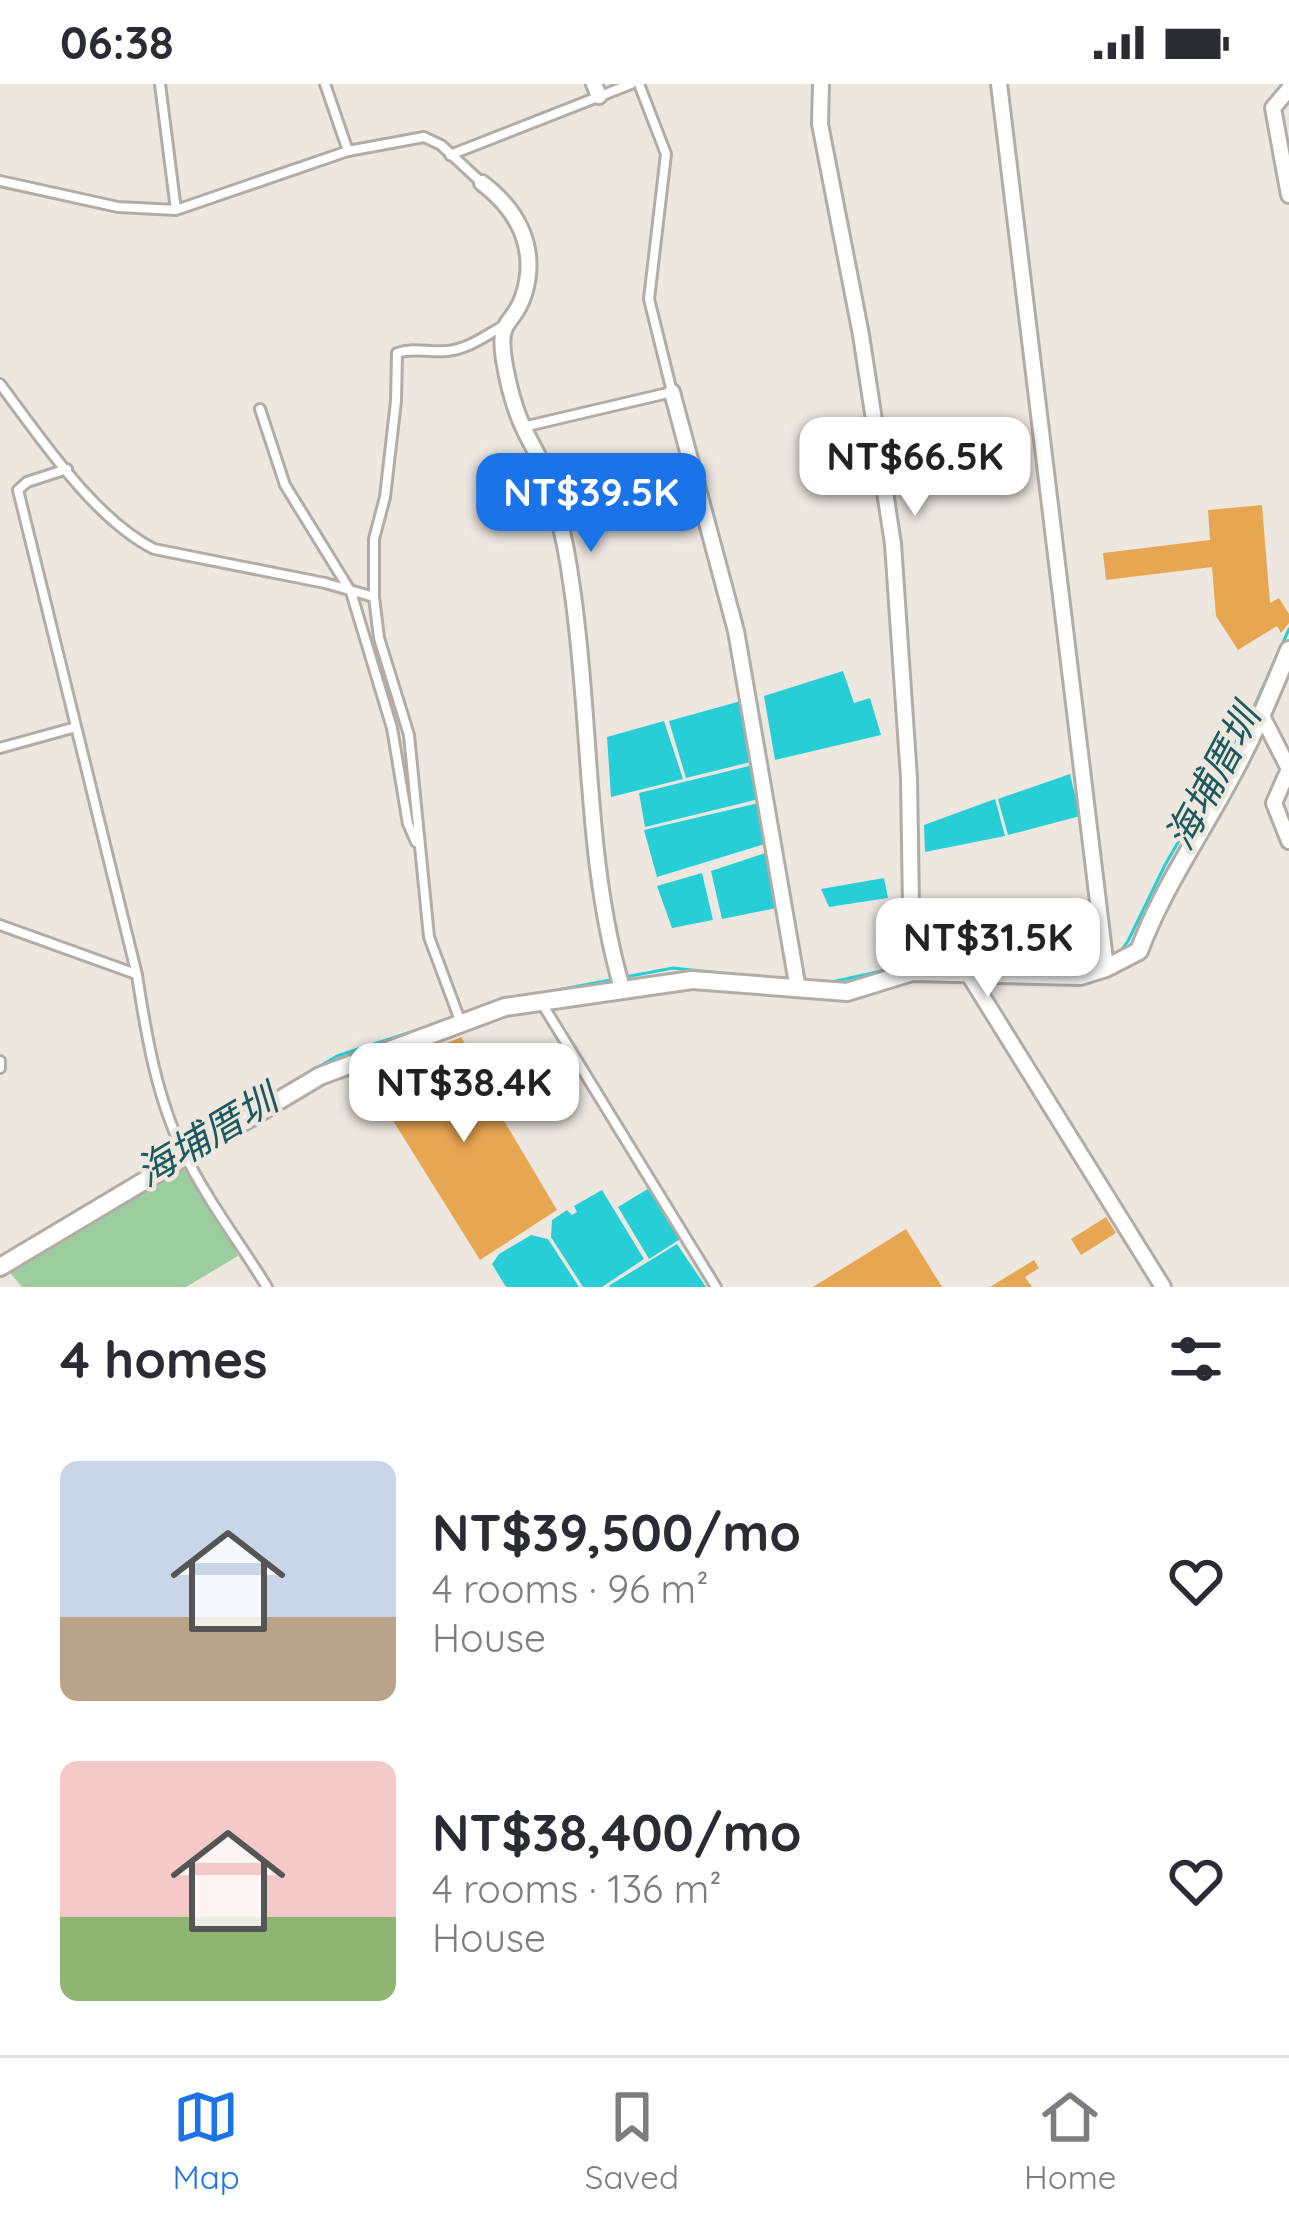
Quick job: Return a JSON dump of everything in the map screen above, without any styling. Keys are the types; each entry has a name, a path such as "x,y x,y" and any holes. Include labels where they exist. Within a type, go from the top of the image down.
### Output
{"street":[{"path":"820,84 820,124 865,355 893,544 909,778 912,964"},
{"path":"999,84 1106,968"},
{"path":"1289,89 1273,108 1273,116 1289,195"},
{"path":"482,183 503,199 520,223 529,252 525,293 503,326 505,365 523,428 544,466 573,589 602,907 622,988"},
{"path":"672,392 736,631 798,981"},
{"path":"0,1267 320,1076 505,1007 692,980 798,981 847,992 912,964 969,975 1080,976 1106,968 1138,951 1156,905 1262,716 1289,650"},
{"path":"1262,716 1289,769 1274,803 1289,841"},
{"path":"969,975 1163,1287"}],"lane":[{"path":"160,84 176,210"},
{"path":"326,84 348,151"},
{"path":"450,155 596,90 635,84 666,154 650,299 672,392 523,428"},
{"path":"0,181 118,207 176,210 348,151 424,137 441,145 482,183"},
{"path":"462,1025 429,937 409,735 380,638 374,597 374,538 385,496 397,353 448,351 503,326"},
{"path":"0,384 67,469 122,528 154,549 374,597"},
{"path":"260,409 285,485 351,592 392,728 408,824 418,849"},
{"path":"67,469 27,482 18,490 167,1112 184,1154 268,1287"},
{"path":"0,748 76,728"},
{"path":"0,925 137,975"},
{"path":"540,1000 716,1287"}],"green space":[{"path":"184,1154 238,1256 186,1287 22,1287 0,1261"}],"water":[{"path":"843,671 854,703 870,698 881,735 775,760 764,696"},
{"path":"748,699 759,760 686,778 669,721"},
{"path":"664,721 683,779 611,797 607,737"},
{"path":"757,764 767,797 645,827 639,793"},
{"path":"1070,774 1080,816 1008,835 998,799"},
{"path":"995,799 1005,836 925,852 924,825"},
{"path":"767,801 775,841 657,877 644,830"},
{"path":"775,850 786,906 722,919 711,871"},
{"path":"702,873 713,920 672,928 657,886"},
{"path":"884,878 888,898 829,907 821,889"},
{"path":"651,1187 682,1238 649,1259 618,1207"},
{"path":"602,1190 644,1259 602,1287 583,1287 551,1237 552,1220 567,1210 572,1215 577,1212 574,1206"},
{"path":"531,1235 548,1239 579,1287 506,1287 492,1264 499,1254"},
{"path":"677,1244 706,1287 609,1287 610,1285"}],"building":[{"path":"1262,505 1270,603 1279,598 1289,614 1281,633 1277,626 1238,650 1216,616 1212,567 1106,580 1103,553 1210,540 1208,510"},
{"path":"461,1037 501,1100 494,1104 557,1210 480,1260 367,1079"},
{"path":"1106,1217 1116,1233 1081,1255 1071,1239"},
{"path":"906,1229 942,1287 813,1287"},
{"path":"1034,1260 1039,1268 1025,1277 1032,1287 990,1287"}],"waterway":[{"name":"海埔厝圳","path":"1110,956 1128,941 1165,865 1249,718 1289,629"},
{"name":"海埔厝圳","path":"922,964 1062,967"},
{"name":"海埔厝圳","path":"827,983 900,967"},
{"name":"海埔厝圳","path":"625,977 673,968 758,977"},
{"name":"海埔厝圳","path":"525,996 616,979"},
{"name":"海埔厝圳","path":"0,1257 337,1056 436,1024"}]}
